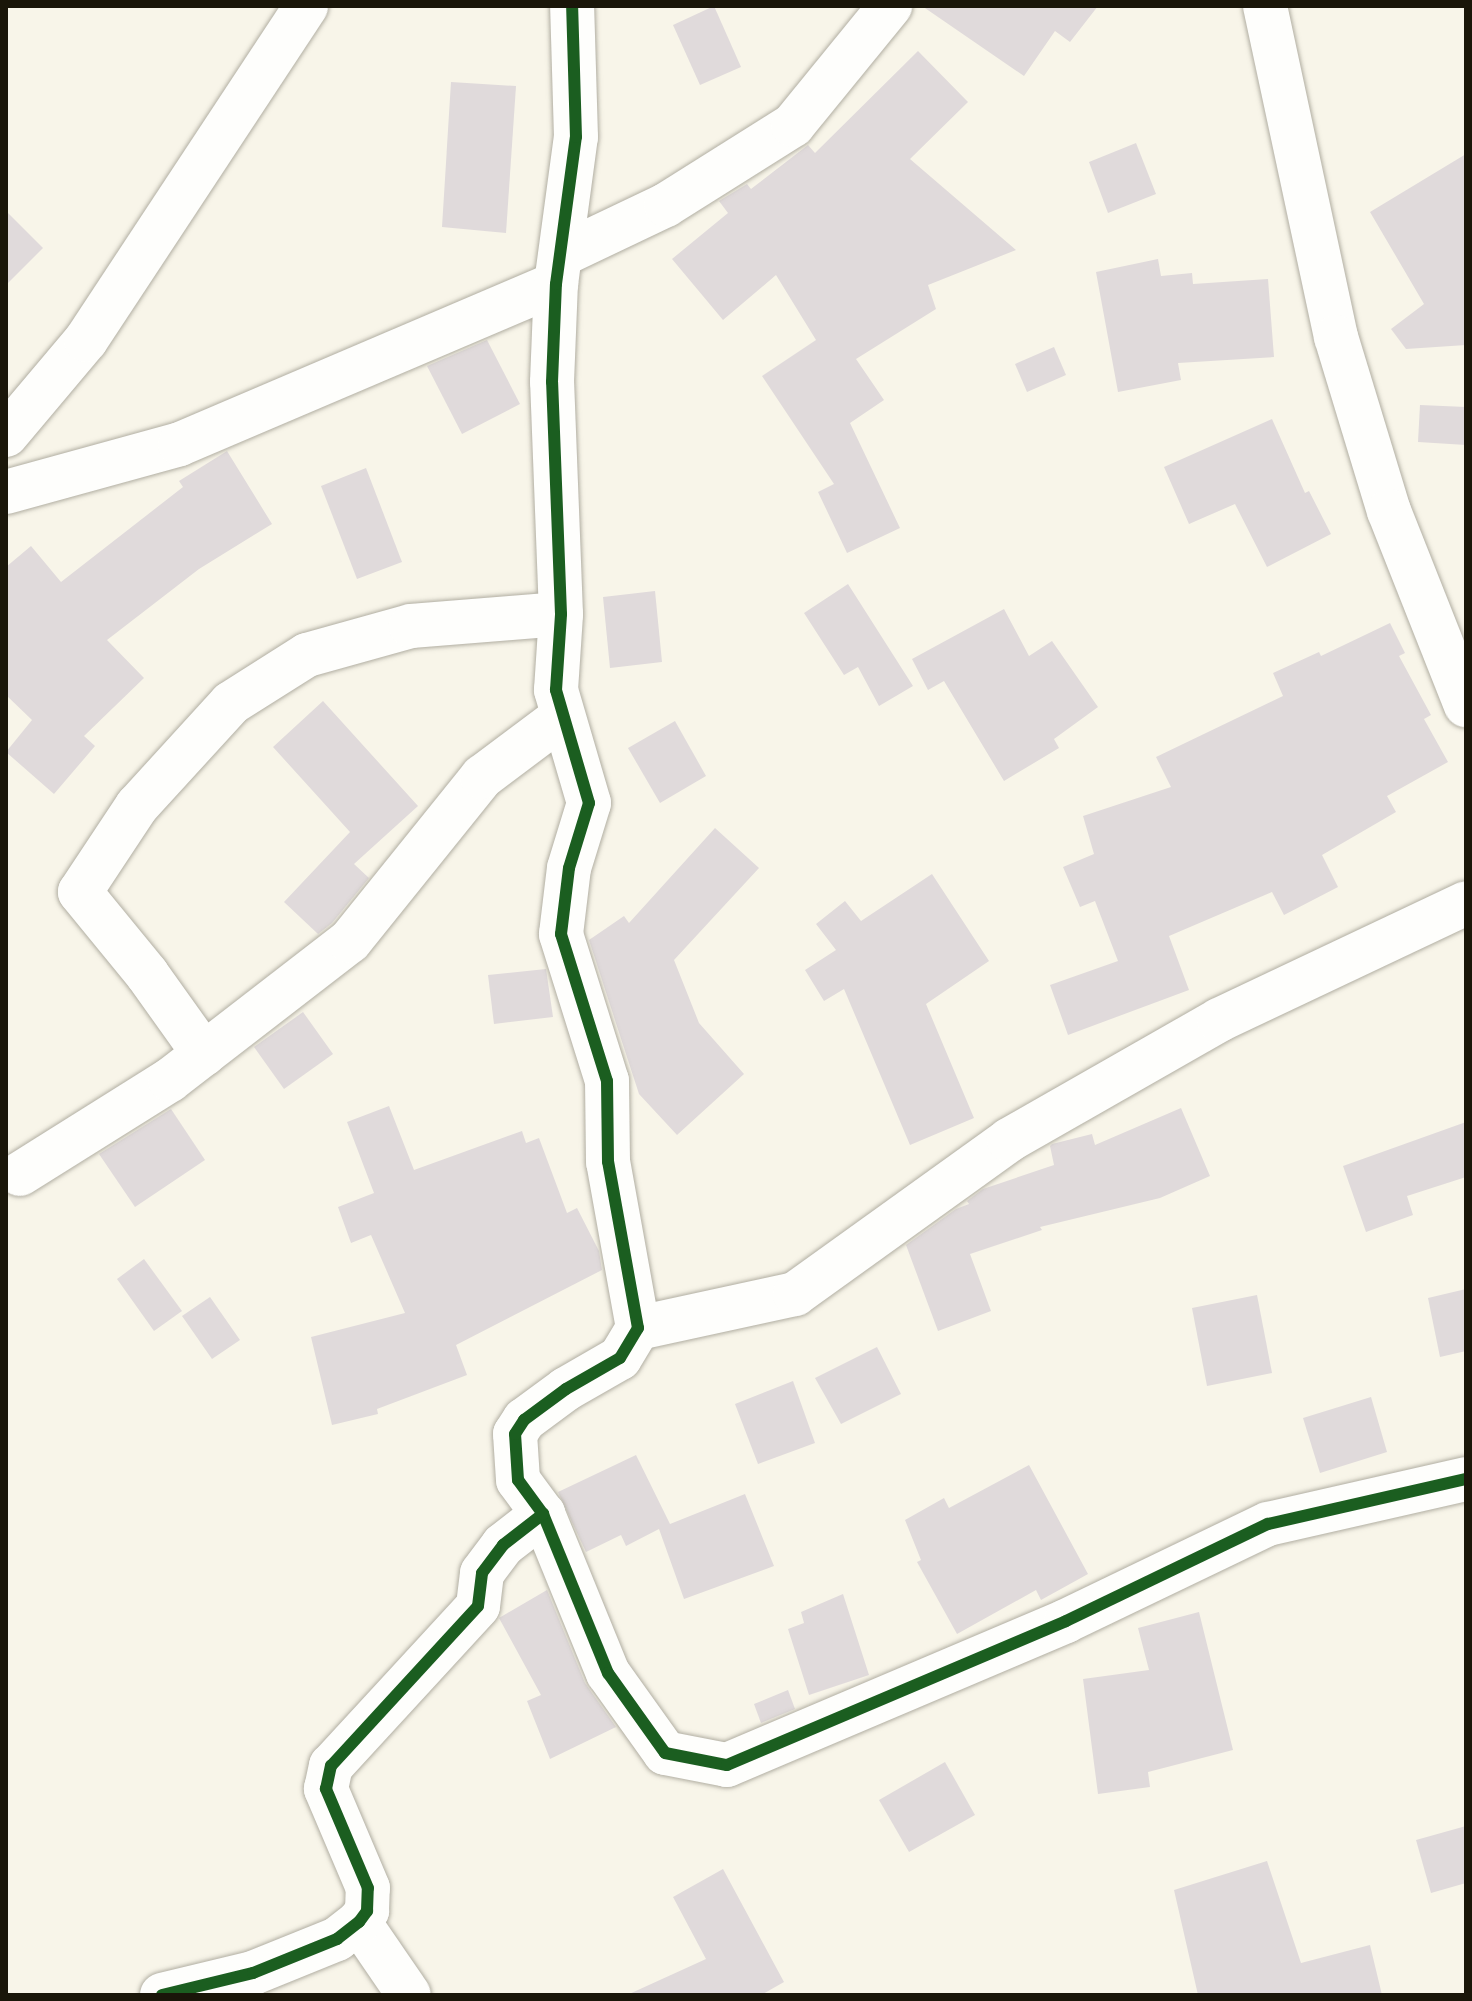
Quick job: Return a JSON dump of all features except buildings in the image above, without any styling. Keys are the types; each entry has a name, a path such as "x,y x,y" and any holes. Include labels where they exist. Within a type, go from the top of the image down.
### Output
{"street":[{"path":"6,435 86,340 306,6"},
{"path":"572,6 576,137 558,270 552,382 561,614 556,690 589,803 569,868 561,934 607,1081 608,1162 638,1328 620,1358 566,1389 524,1420 515,1434 518,1480 543,1514 608,1673 665,1753 727,1765 1066,1621 1268,1524 1466,1479"},
{"path":"6,492 180,444 558,270 793,125 890,6"},
{"path":"1265,6 1336,337 1389,511 1466,705"},
{"path":"204,1054 147,974 80,892 137,806 231,703 307,655 411,626 561,614"},
{"path":"20,1174 170,1080 350,941 482,777 562,717"},
{"path":"638,1328 795,1294 1009,1140 1219,1020 1466,903"},
{"path":"162,1995 253,1973 337,1939 359,1922 367,1911 368,1888 326,1789 331,1766 478,1606 482,1573 503,1545 543,1514"},
{"path":"359,1922 409,1995"}],"cycle path":[{"path":"162,1995 253,1973 337,1939 359,1922 367,1911 368,1888 326,1789 331,1766 478,1606 482,1573 503,1545 543,1514 518,1480 515,1434 524,1420 566,1389 620,1358 638,1328 608,1162 607,1081 561,934 569,868 589,803 556,690 561,614 552,382 556,284 576,137 572,6"},
{"path":"543,1514 608,1673 665,1753 727,1765 1066,1621 1268,1524 1466,1479"}]}
